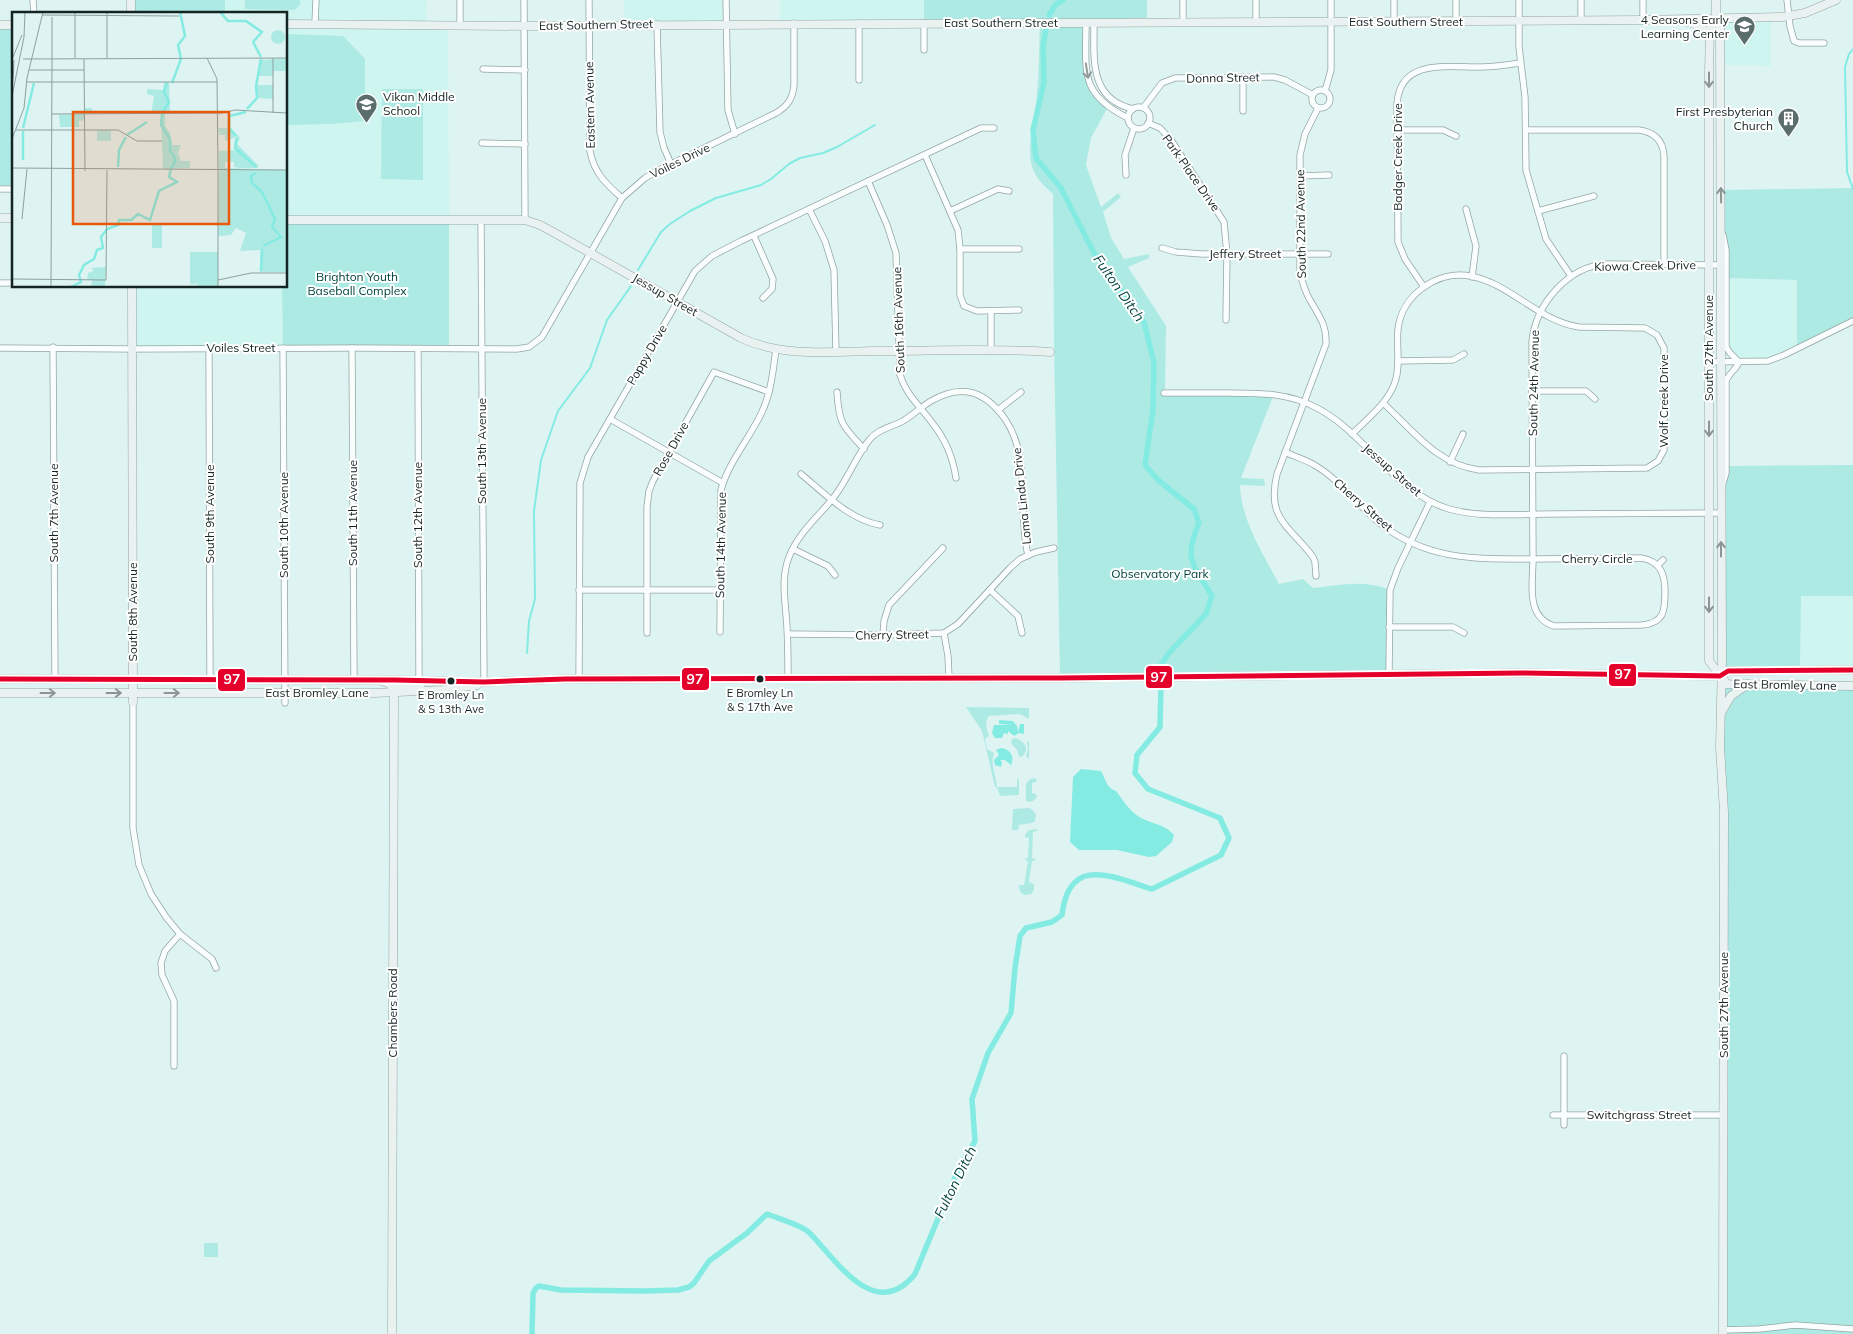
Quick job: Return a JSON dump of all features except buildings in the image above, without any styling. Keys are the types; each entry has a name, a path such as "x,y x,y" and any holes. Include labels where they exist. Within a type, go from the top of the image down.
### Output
{"street":[{"path":"315,24 316,0"},
{"path":"460,0 460,26"},
{"path":"524,0 525,220"},
{"name":"Eastern Avenue","path":"589,0 589,128 591,158 600,178 622,198"},
{"path":"726,0 728,110 730,123 735,134"},
{"path":"1183,0 1183,23"},
{"path":"1256,0 1256,23"},
{"path":"1325,91 1331,70 1331,0"},
{"path":"1394,0 1394,22"},
{"path":"1456,0 1456,22"},
{"path":"1519,0 1520,63 1525,97 1526,170 1549,246 1571,276"},
{"path":"1581,0 1581,21"},
{"path":"1643,0 1644,20"},
{"name":"South 27th Avenue","path":"1716,0 1716,18 1720,28 1721,218 1722,661 1720,715 1724,812 1723,1332"},
{"path":"1787,0 1794,41 1799,43 1824,43"},
{"name":"East Southern Street","path":"288,24 524,26 794,23 1581,21 1790,16 1805,13 1836,0"},
{"name":"South 27th Avenue","path":"1716,18 1710,29 1708,264 1709,661 1720,676"},
{"path":"1675,19 1701,26 1706,32 1710,44"},
{"name":"Voiles Drive","path":"482,349 522,349 529,347 539,339 622,198 645,178 776,113 785,106 791,99 794,85 794,23"},
{"path":"859,23 859,80"},
{"path":"924,23 924,50"},
{"path":"1090,23 1094,64 1101,86 1114,101 1133,109 1143,108 1150,116 1148,123 1143,128 1134,128 1130,125 1128,118 1133,109"},
{"path":"1090,23 1086,65 1091,86 1101,102 1128,118"},
{"path":"657,24 660,132 671,164"},
{"path":"1403,72 1408,78 1418,71 1430,67 1482,67 1520,63"},
{"path":"483,69 525,70"},
{"path":"1243,77 1243,111"},
{"name":"Donna Street","path":"1143,108 1162,83 1175,78 1274,77 1285,80 1313,95"},
{"name":"Badger Creek Drive","path":"1408,78 1401,87 1398,98 1398,242 1405,260 1424,287"},
{"path":"1318,91 1325,91 1330,97 1330,103 1326,108 1318,108 1313,103 1313,95 1318,91"},
{"name":"South 22nd Avenue","path":"1316,576 1313,557 1285,527 1276,505 1274,489 1285,452 1324,352 1326,335 1320,315 1311,302 1300,274 1300,155 1302,143 1318,108"},
{"name":"Park Place Drive","path":"1148,123 1160,128 1171,140 1224,222 1226,320"},
{"name":"Poppy Drive","path":"579,678 581,478 588,457 691,277 707,260 754,236 981,128 994,128"},
{"path":"1126,175 1125,155 1134,128"},
{"path":"1398,130 1443,130 1456,136"},
{"path":"1526,130 1639,130 1659,134 1664,151 1664,264"},
{"path":"482,144 525,144"},
{"path":"925,155 958,230 962,309 991,312 1019,310"},
{"path":"1300,176 1329,175"},
{"name":"South 16th Avenue","path":"868,182 887,225 896,253 898,368 902,383 945,442 954,464 956,478"},
{"path":"950,211 998,189 1009,191"},
{"path":"1538,211 1594,196"},
{"path":"809,209 825,241 834,270 836,352"},
{"path":"1466,209 1476,249 1472,277"},
{"path":"1721,218 1726,250 1726,344 1730,354 1739,362"},
{"name":"Jessup Street","path":"288,220 525,220 540,225 590,252 741,338 760,346 776,349 836,352 1050,352"},
{"name":"South 13th Avenue","path":"482,220 484,682"},
{"path":"754,236 773,279 772,290 763,298"},
{"name":"Jeffery Street","path":"1162,248 1188,254 1328,254"},
{"path":"960,249 1019,249"},
{"name":"Kiowa Creek Drive","path":"1571,276 1600,264 1721,265"},
{"name":"Wolf Creek Drive","path":"1383,403 1432,450 1450,462 1479,470 1647,468 1663,455 1665,443 1665,353 1660,338 1645,328 1579,327 1568,325 1556,321 1497,286 1472,277 1459,275 1445,277 1424,287"},
{"name":"South 24th Avenue","path":"1533,559 1533,333 1540,312 1556,291 1571,276"},
{"path":"1352,434 1383,403 1396,381 1398,328 1402,314 1408,302 1424,287"},
{"name":"South 8th Avenue","path":"132,288 132,819 134,846 139,865 151,894 166,917 180,934 212,959 216,968"},
{"path":"991,312 991,351"},
{"path":"1709,362 1758,362 1778,358 1853,320"},
{"name":"South 7th Avenue","path":"52,347 55,679"},
{"name":"Voiles Street","path":"0,348 482,349"},
{"name":"South 10th Avenue","path":"283,348 285,703"},
{"name":"South 11th Avenue","path":"352,348 354,679"},
{"name":"South 9th Avenue","path":"209,349 210,679"},
{"name":"South 12th Avenue","path":"418,349 419,680"},
{"name":"South 14th Avenue","path":"720,632 720,495 723,483 760,417 769,392 776,349"},
{"path":"1398,361 1453,360 1464,354"},
{"path":"1721,487 1726,473 1726,380 1739,362"},
{"name":"Rose Drive","path":"648,633 648,497 653,481 714,372 769,392"},
{"name":"Loma Linda Drive","path":"788,677 788,634 784,578 793,549 804,532 832,499 871,438 940,397 961,391 969,391 981,395 998,410 1013,434 1019,454 1023,525 1028,555"},
{"path":"1532,391 1586,391 1595,399"},
{"path":"837,392 838,411 842,426 864,449"},
{"path":"998,410 1021,392"},
{"name":"Jessup Street","path":"1164,393 1266,393 1284,395 1304,402 1330,416 1352,434 1410,490 1430,502 1448,509 1469,513 1533,514 1721,513"},
{"path":"610,419 723,483"},
{"path":"1450,462 1463,434"},
{"name":"Cherry Street","path":"1285,452 1319,468 1382,525 1411,542 1436,552 1468,558 1533,559"},
{"path":"801,474 856,516 870,524 880,525"},
{"path":"1389,673 1390,590 1430,502"},
{"path":"883,635 884,621 889,605 943,548"},
{"name":"Cherry Street","path":"788,634 883,635 944,633 958,624 1010,568 1028,555 1054,548"},
{"path":"793,549 828,566 835,575"},
{"name":"Cherry Circle","path":"1533,559 1641,558 1652,561 1658,566"},
{"path":"1533,559 1534,608 1542,623 1559,626 1648,625 1660,622 1664,610 1665,583 1663,573 1658,566 1663,560"},
{"path":"579,590 720,590"},
{"path":"990,590 1018,616 1022,633"},
{"path":"1389,627 1453,627 1464,633"},
{"path":"944,633 949,678"},
{"name":"East Bromley Lane","path":"0,679 354,679 484,682 579,678 1060,678 1389,673 1720,676 1728,671 1853,670"},
{"name":"East Bromley Lane","path":"1720,676 1728,684 1853,686"},
{"path":"378,680 390,684 394,692 400,686 452,681"},
{"name":"East Bromley Lane","path":"0,693 394,692 450,690 470,687 484,682"},
{"path":"1720,715 1731,696 1748,684"},
{"name":"Chambers Road","path":"392,1334 394,692"},
{"path":"174,1066 174,1005 171,992 162,975 160,963 164,951 180,934"},
{"path":"1564,1056 1564,1126"},
{"name":"Switchgrass Street","path":"1553,1115 1724,1115"},
{"path":"1723,1332 1795,1324 1853,1329"}],"shaded area":[{"name":"Vikan Middle School","path":"225,0 427,0 426,25 448,25 449,221 288,220 288,12 225,12"},
{"path":"624,0 726,0 726,24 625,24"},
{"path":"780,0 924,0 924,23 780,23"},
{"name":"4 Seasons Early Learning Center","path":"1716,18 1771,18 1771,66 1720,65"},
{"path":"1726,278 1797,280 1797,349 1778,358 1739,362 1728,350"},
{"path":"132,288 282,288 283,348 132,349"},
{"path":"1801,595 1853,596 1853,670 1800,670"},
{"path":"999,720 1013,721 1017,726 1018,732 1020,724 1024,724 1024,734 1019,733 1014,736 1008,731 1008,734 1004,733 1002,738 995,738 992,733 994,725 1013,725 999,724"},
{"path":"1001,748 1011,754 1011,765 1005,760 1000,760 1002,762 1001,767 995,765 994,760 999,755 996,750"},
{"path":"1081,769 1101,771 1108,786 1116,791 1133,813 1171,832 1174,835 1172,842 1156,856 1149,857 1117,850 1079,850 1070,842 1073,777"}],"green space":[{"path":"131,0 225,0 225,12 131,12"},
{"path":"245,0 300,0 300,5 295,10 245,9"},
{"name":"Observatory Park","path":"924,0 1147,0 1147,23 1086,23 1088,79 1108,107 1091,138 1086,165 1101,207 1118,193 1121,197 1103,212 1111,238 1124,259 1149,254 1149,258 1128,267 1166,326 1165,393 1274,394 1241,478 1264,479 1265,486 1240,485 1244,511 1249,524 1279,584 1303,579 1313,588 1342,584 1362,584 1390,590 1389,673 1060,678 1053,194 1037,177 1032,168 1030,156 1030,141 1038,85 1040,23 924,23"},
{"path":"0,25 12,25 12,186 0,185"},
{"path":"288,34 343,36 365,59 365,121 288,125"},
{"path":"382,89 423,89 423,180 381,179"},
{"path":"1853,188 1853,321 1797,349 1797,280 1726,278 1720,190"},
{"name":"Brighton Youth Baseball Complex","path":"288,220 449,221 449,349 283,348 282,288 288,288"},
{"path":"1853,465 1853,596 1801,596 1800,670 1728,671 1721,675 1721,487 1726,473 1726,466"},
{"path":"1721,677 1731,686 1748,684 1853,686 1853,1334 1723,1334 1725,1015"},
{"path":"966,707 1029,708 1029,719 1018,714 989,716 987,719 986,726 989,736 985,739 987,749 994,753 993,766 997,787 995,787 982,731"},
{"path":"1016,738 1022,742 1026,749 1022,757 1019,756 1011,743 1012,739"},
{"path":"1029,741 1029,759 1026,756 1027,743"},
{"path":"1017,777 1019,781 1019,795 1000,796 997,787 1017,787"},
{"path":"1035,778 1037,780 1032,783 1032,793 1036,794 1037,797 1029,802 1026,801 1026,784 1030,779"},
{"path":"1030,808 1036,814 1035,821 1019,825 1018,830 1012,830 1013,809"},
{"path":"1037,829 1037,831 1033,832 1032,858 1037,860 1032,861 1029,882 1034,884 1034,890 1031,894 1025,895 1020,891 1019,885 1024,885 1028,861 1024,859 1028,858 1029,838 1025,837 1025,835 1029,830"},
{"path":"204,1243 218,1243 218,1257 204,1257"}],"waterway":[{"name":"Fulton Ditch","path":"1049,15 1056,4 1063,0"},
{"name":"Fulton Ditch","path":"1046,30 1043,46 1044,82 1033,130 1036,158 1061,188 1094,253 1144,322 1154,363 1153,410 1145,465 1158,480 1194,509 1199,523 1194,535 1191,554 1192,561 1212,596 1206,614 1169,653 1161,665"},
{"path":"1853,49 1849,54 1845,67 1847,172 1853,189"},
{"path":"638,270 661,232 690,211 716,198 761,185 800,158 823,153 837,147 875,125"},
{"path":"527,653 529,621 535,599 534,511 541,460 558,411 590,368 607,320 631,286"},
{"name":"Fulton Ditch","path":"532,1334 533,1293 539,1286 561,1290 644,1291 678,1290 689,1287 694,1283 709,1261 747,1233 767,1214 806,1230 855,1281 867,1288 878,1292 890,1291 903,1286 915,1274 959,1168 975,1141 972,1099 988,1053 1011,1013 1020,936 1026,928 1052,922 1062,915 1066,896 1074,884 1083,877 1095,875 1108,876 1152,889 1221,855 1229,838 1220,818 1148,789 1135,773 1137,755 1160,727 1161,684"}],"transit line":[{"name":"97","path":"0,679 484,682 565,679 1060,678 1521,673 1720,676 1728,671 1853,670"}],"place":[{"name":"4 Seasons Early Learning Center","path":"1745,46"},
{"name":"Vikan Middle School","path":"367,123"},
{"name":"First Presbyterian Church","path":"1789,138"},
{"name":"E Bromley Ln & S 17th Ave","path":"760,679"},
{"name":"E Bromley Ln & S 13th Ave","path":"451,681"}]}
